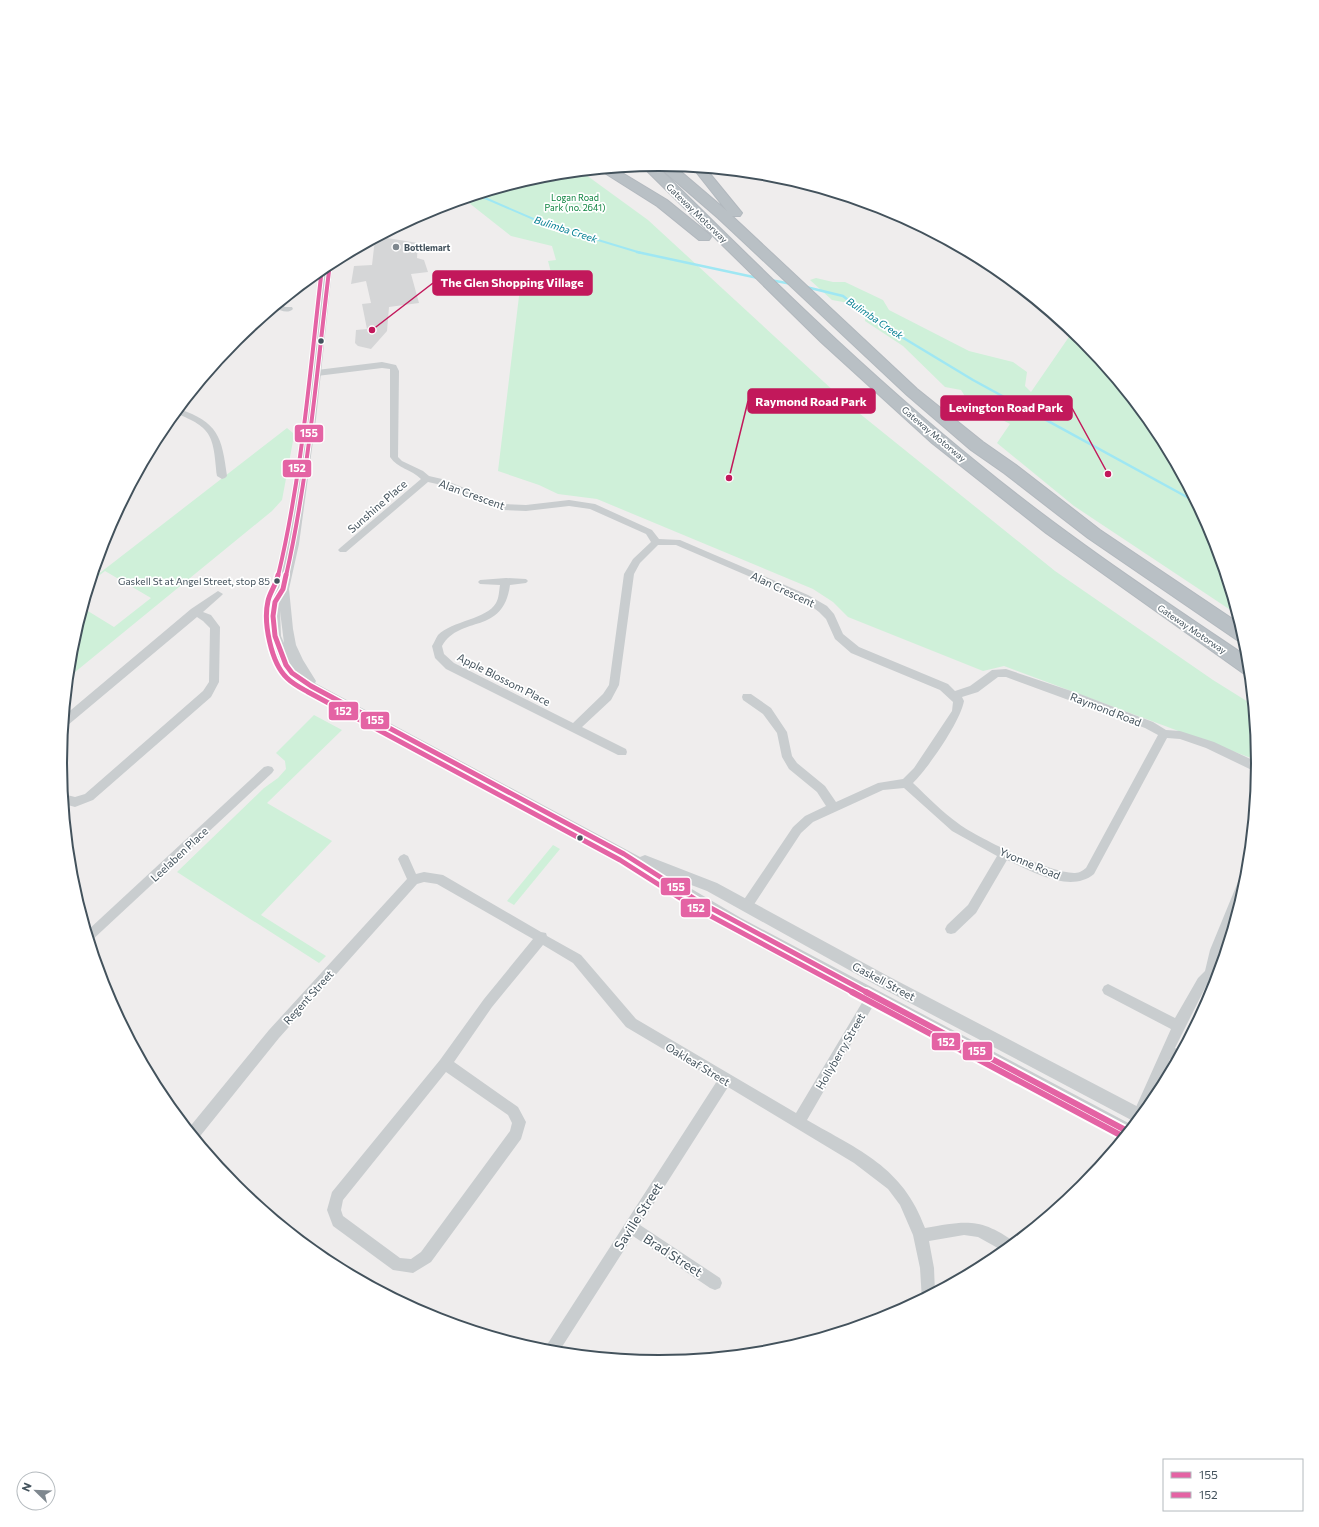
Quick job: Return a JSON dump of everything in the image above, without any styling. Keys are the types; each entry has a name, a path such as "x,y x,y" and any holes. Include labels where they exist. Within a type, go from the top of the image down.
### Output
{"highway":[{"name":"Gateway Motorway","path":"654,171 750,271 763,287 775,290 938,440 1060,536 1127,585 1243,664"},
{"name":"Gateway Motorway","path":"673,171 811,290 814,300 912,392 977,446 1010,469 1094,534 1237,630"},
{"path":"703,172 745,224 790,273"},
{"path":"612,173 666,207 750,271"}],"street":[{"name":"Gaskell Street","path":"329,272 317,373 293,544 283,589 276,602 273,616 275,636 280,652 292,673 319,690 624,854 698,901 736,922 1125,1130"},
{"path":"281,308 289,309"},
{"name":"Alan Crescent","path":"317,373 387,365 393,367 395,372 394,457 399,463 420,473 426,479 439,481 503,507 526,508 568,503 592,506 648,532 656,542 677,542 805,597 822,609 830,617 839,636 855,650 944,687 954,696"},
{"path":"182,413 202,423 213,431 217,438 222,476"},
{"name":"Sunshine Place","path":"343,550 426,479"},
{"path":"574,728 607,697 614,685 629,574 636,561 656,542"},
{"path":"483,582 523,580"},
{"name":"Apple Blossom Place","path":"506,581 501,602 497,609 490,614 451,630 438,644 437,652 441,660 450,666 622,752"},
{"path":"69,718 218,594"},
{"path":"68,800 75,802 89,797 207,694 214,682 215,628 207,618 195,612"},
{"name":"Raymond Road","path":"954,696 974,689 996,673 1006,673 1149,725 1164,734 1180,735 1210,746 1252,765"},
{"path":"736,922 797,830 809,819 882,786 906,783 918,771 957,712 959,701 954,696"},
{"path":"747,697 767,711 782,732 787,757 793,766 821,789 834,808"},
{"name":"Yvonne Road","path":"906,783 957,829 1005,853 1059,876 1081,878 1090,871 1164,734"},
{"name":"Leelaben Place","path":"92,934 268,770"},
{"path":"951,929 972,909 1005,853"},
{"name":"Gaskell Street","path":"624,854 684,875 747,905 881,980 1135,1117"},
{"path":"404,859 413,880"},
{"name":"Oakleaf Street","path":"413,880 424,877 439,878 542,937 577,959 632,1023 725,1080 859,1158 879,1172 897,1189 912,1212 920,1236 929,1282 928,1292"},
{"name":"Regent Street","path":"195,1131 274,1034 413,880"},
{"path":"1147,1101 1178,1026 1202,982 1211,974 1216,950 1235,903"},
{"path":"445,1064 513,1111 519,1122 516,1134 426,1257 413,1266 398,1265 338,1221 334,1210 338,1197 445,1064 488,1003 542,937"},
{"name":"Hollyberry Street","path":"798,1123 881,980"},
{"path":"1108,990 1178,1026"},
{"path":"1167,1051 1176,1055"},
{"name":"Saville Street","path":"554,1347 725,1080"},
{"name":"Brad Street","path":"631,1227 715,1283"},
{"path":"920,1236 964,1228 980,1230 1006,1244"}],"green space":[{"name":"Logan Road Park (no. 2641)","path":"587,176 648,220 849,405 1055,571 1213,680 1249,702 1252,758 1004,666 983,671 848,617 833,602 813,589 597,499 558,494 539,485 498,471 520,288 553,280 548,261 556,260 552,246 511,236 468,202 544,182"},
{"path":"816,278 833,282 845,282 883,300 889,310 969,351 1013,362 1027,372 1025,386 1031,392 1069,337 1105,373 1130,403 1173,467 1191,501 1207,537 1221,573 1232,611 1074,506 997,443 1010,424 974,408 961,390 945,387 903,346 865,321 866,311 860,305 832,300 810,280"},
{"path":"287,428 293,433 293,441 282,500 272,511 74,673 87,610 114,627 151,598 105,571 97,577 97,575"},
{"path":"314,715 342,730 267,803 332,841 261,915 326,956 319,963 177,872 264,788 278,778 286,769 285,761 276,753"},
{"path":"553,845 560,849 514,905 507,901"}],"building":[{"path":"385,238 418,243 417,258 424,260 428,272 411,274 419,303 389,307 387,331 371,349 358,346 355,343 356,330 367,329 362,304 371,303 366,281 351,284 354,266 372,265 374,244"}],"waterway":[{"name":"Bulimba Creek","path":"484,198 545,224 639,253"},
{"name":"Bulimba Creek","path":"639,253 758,278"},
{"name":"Bulimba Creek","path":"770,280 792,284"},
{"name":"Bulimba Creek","path":"806,287 843,296 872,319 973,380 1190,499"}],"transit line":[{"name":"155","path":"329,272 311,419 293,544 283,589 275,602 273,616 275,636 286,665 292,673 311,686 624,854 698,901 736,922 1125,1130"},
{"name":"152","path":"321,277 304,418 286,543 276,586 268,600 266,616 268,638 280,668 287,678 308,692 620,860 694,907 1121,1135"}],"place":[{"name":"Bottlemart","path":"396,247"},
{"name":"The Glen Shopping Village","path":"372,330"},
{"name":"Levington Road Park","path":"1108,474"},
{"name":"Raymond Road Park","path":"729,478"},
{"name":"Gaskell St at Angel Street, stop 85","path":"277,581"}]}
